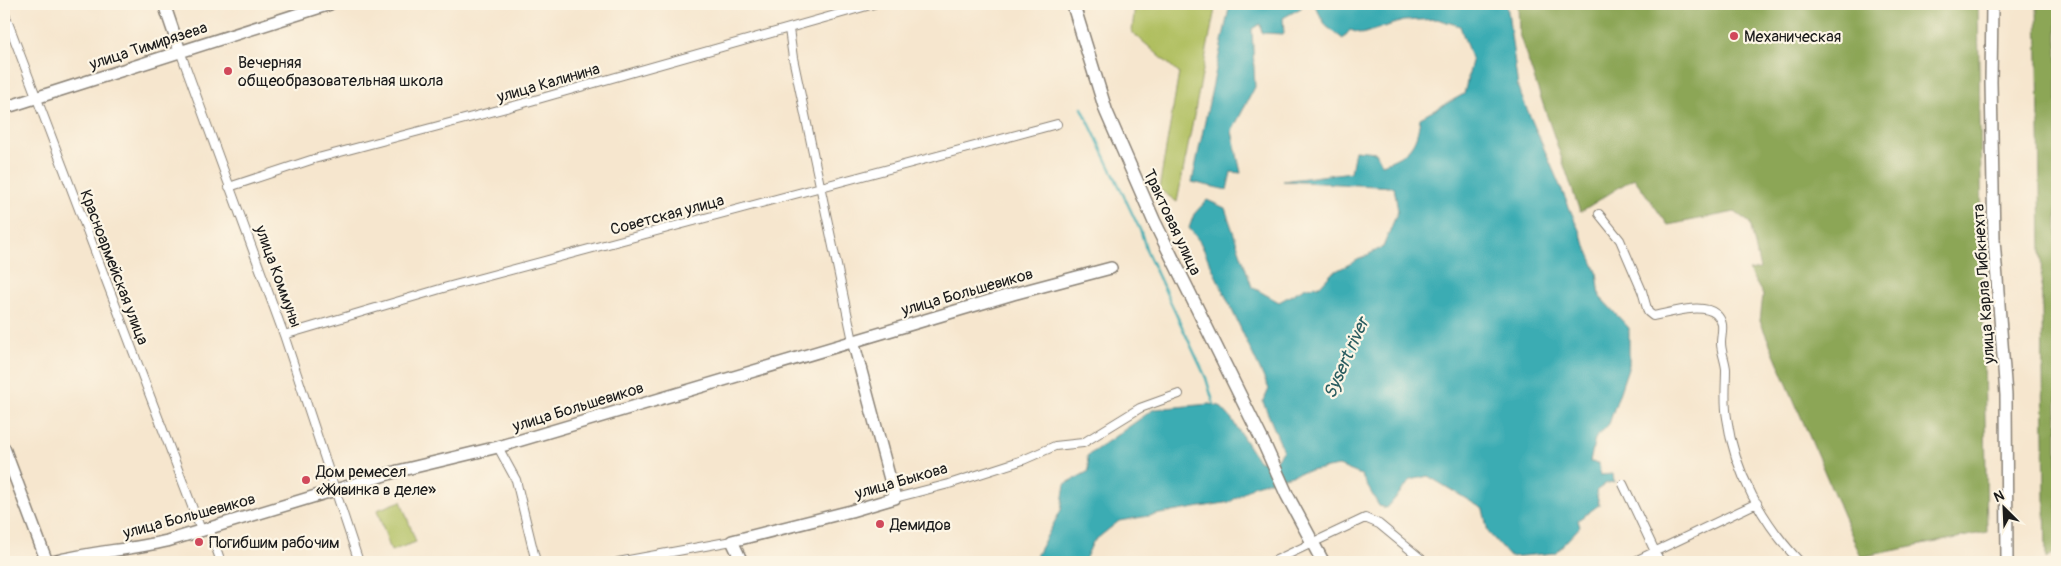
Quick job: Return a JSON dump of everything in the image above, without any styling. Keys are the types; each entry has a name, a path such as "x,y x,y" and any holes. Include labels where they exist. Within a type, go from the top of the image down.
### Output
{"main road":[{"name":"Трактовая улица","path":"1073,4 1106,111 1130,169 1288,495 1323,562"}],"street":[{"name":"улица Коммуны","path":"164,4 284,335 359,562"},
{"name":"улица Тимирязева","path":"4,108 330,4"},
{"name":"улица Калинина","path":"229,187 314,159 406,136 874,4"},
{"name":"улица Карла Либкнехта","path":"1992,4 1991,82 1994,240 2006,395 2008,562"},
{"name":"Красноармейская улица","path":"4,12 205,529 221,562"},
{"path":"789,29 793,58 853,341 895,498"},
{"name":"Советская улица","path":"284,335 447,287 1057,124"},
{"path":"1599,214 1620,240 1642,291 1648,312 1653,316 1688,308 1703,310 1716,314 1722,323 1724,333 1721,343 1726,366 1726,417 1733,452 1757,504 1778,538 1800,562"},
{"name":"улица Большевиков","path":"52,562 167,541 398,471 498,447 1013,294 1111,268"},
{"name":"улица Быкова","path":"618,562 732,540 850,511 968,478 1023,460 1055,446 1084,443 1140,408 1179,394"},
{"path":"498,447 516,480 536,562"},
{"path":"4,448 47,562"},
{"path":"1623,484 1660,562"},
{"path":"1633,562 1757,504"},
{"path":"1272,562 1365,518 1379,524 1425,562"},
{"path":"732,540 742,562"}],"green space":[{"path":"1135,4 1216,4 1177,202 1159,189 1179,73 1132,32"},
{"path":"1518,4 1978,4 1987,532 1861,557 1760,321 1763,295 1749,271 1760,269 1750,223 1735,212 1668,225 1634,178 1580,212 1519,34"},
{"path":"2037,4 2057,4 2057,551 2046,559"},
{"path":"401,501 416,542 391,551 377,510"}],"water":[{"path":"1230,4 1303,4 1301,8 1283,18 1284,34 1262,33 1260,24 1252,29 1255,87 1232,131 1241,173 1231,172 1227,190 1192,182"},
{"name":"Sysert river","path":"1314,4 1507,4 1518,88 1597,272 1600,297 1629,328 1629,365 1609,424 1595,439 1590,462 1599,463 1600,475 1613,474 1614,482 1607,483 1596,491 1599,505 1578,520 1580,527 1555,553 1510,557 1488,532 1483,509 1428,476 1411,480 1387,508 1379,506 1361,475 1339,466 1303,472 1255,485 1230,502 1119,521 1093,542 1084,562 1026,562 1035,558 1061,510 1065,484 1089,471 1087,456 1154,409 1209,404 1220,406 1231,418 1258,461 1276,460 1283,450 1263,402 1269,389 1200,242 1189,228 1194,214 1207,200 1225,208 1252,287 1279,302 1306,287 1320,286 1332,273 1383,247 1398,211 1394,187 1283,181 1351,172 1355,150 1376,152 1382,164 1399,157 1414,142 1420,118 1464,94 1472,61 1460,26 1437,19 1403,21 1362,34 1350,30 1343,39 1326,26"}],"waterway":[{"path":"1082,108 1141,232 1147,252 1206,378 1214,405"}],"place":[{"name":"Механическая","path":"1734,36"},
{"name":"Вечерняя общеобразовательная школа","path":"228,71"},
{"name":"Дом ремесел «Живинка в деле»","path":"306,480"},
{"name":"Демидов","path":"880,524"},
{"name":"Погибшим рабочим","path":"199,542"}]}
